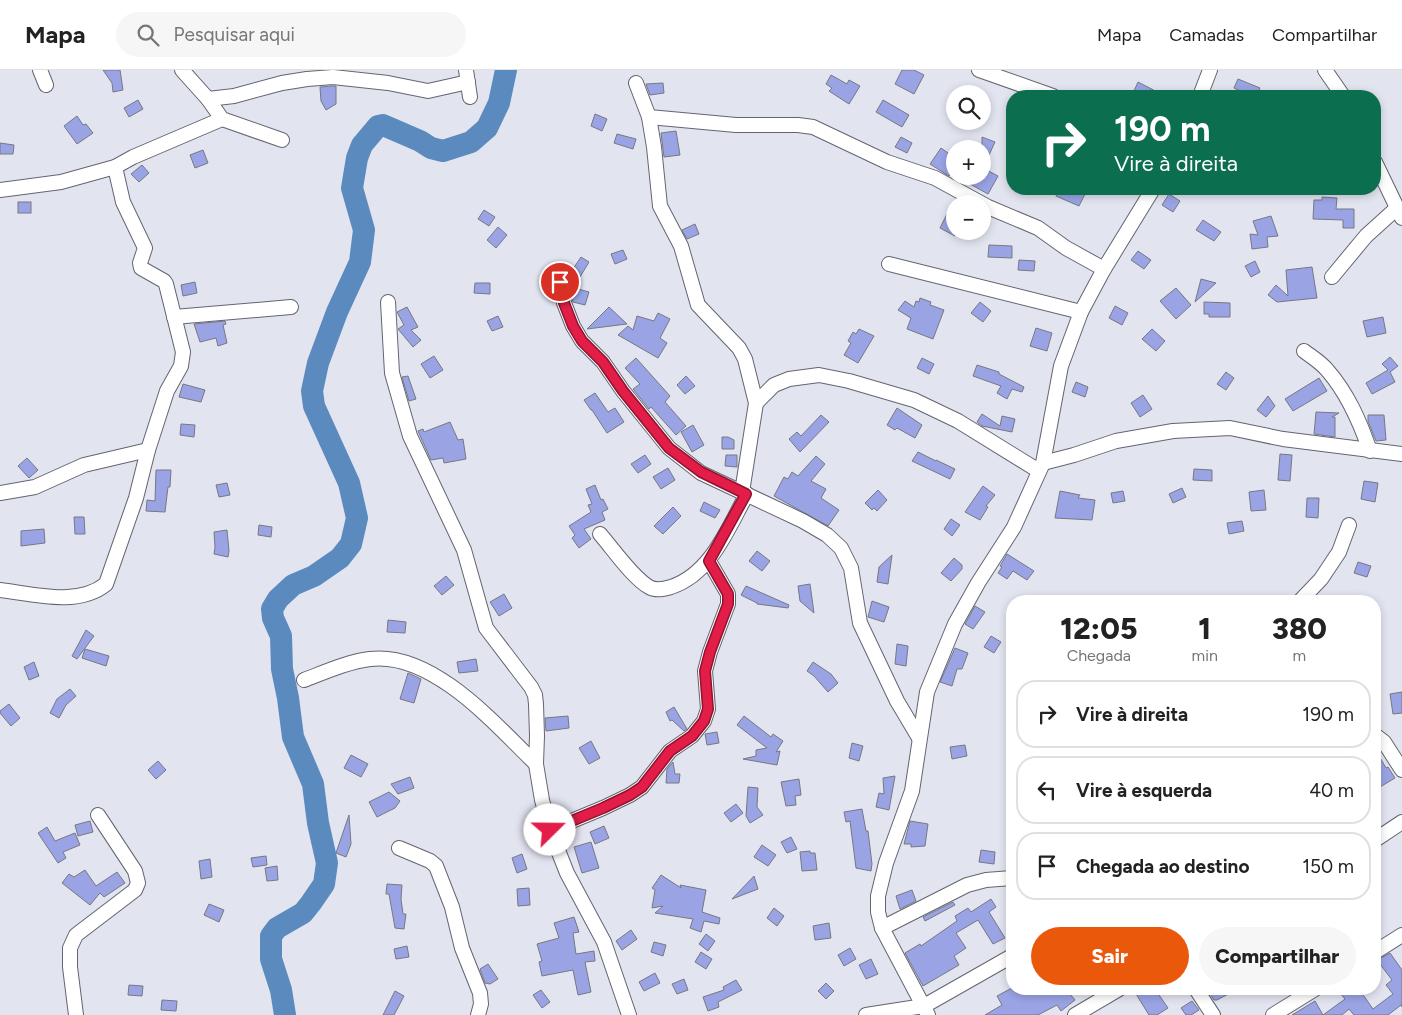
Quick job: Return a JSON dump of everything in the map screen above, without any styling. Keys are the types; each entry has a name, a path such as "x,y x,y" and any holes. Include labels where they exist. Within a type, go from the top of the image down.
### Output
{"street":[{"path":"40,70 46,85"},
{"path":"182,70 222,119 282,140"},
{"path":"980,70 1035,90"},
{"path":"1202,90 1210,70"},
{"path":"1325,70 1339,90"},
{"path":"208,100 234,96 299,80 333,77 388,83 428,92 467,76 470,98"},
{"path":"600,534 641,581 651,589 662,590 680,584 709,561 744,493 756,404 745,359 739,348 698,305 681,246 660,206 649,117 636,83"},
{"path":"649,117 736,125 798,125 814,127 886,162 935,178 988,207 1038,228 1066,248 1104,270"},
{"path":"0,190 61,182 115,167 222,119"},
{"path":"0,590 59,597 77,596 106,584 136,498 148,450 167,391 183,359 183,352 166,284 164,280 141,268 140,263 145,248 124,202 115,167"},
{"path":"1332,277 1366,236 1398,206 1381,173"},
{"path":"926,1011 882,928 878,912 878,896 886,863 912,791 927,692 955,624 978,583 1014,527 1041,467 1061,366 1081,312 1149,195"},
{"path":"889,264 1081,312"},
{"path":"560,282 564,303 573,326 582,341 603,362 623,391 669,448 701,472 803,520 827,535 841,548 851,568 860,623 897,701 919,738"},
{"path":"388,302 392,373 410,436 464,550 486,628 535,695 536,764 550,830 567,873 604,942 629,1015"},
{"path":"174,317 291,307"},
{"path":"1304,351 1328,370 1348,399 1359,420 1370,451"},
{"path":"756,404 774,385 789,379 819,375 849,381 914,400 958,421 1041,467 1116,441 1173,431 1230,428 1283,439 1402,454"},
{"path":"0,492 35,487 84,465 148,450"},
{"path":"1305,595 1339,552 1349,525"},
{"path":"550,830 603,808 642,787 670,751 692,736 704,721 708,709 705,671 728,604 728,594 709,561"},
{"path":"304,680 333,669 370,659 396,659 423,669 472,701 536,764"},
{"path":"1381,740 1402,770"},
{"path":"76,1015 70,967 70,948 76,935 135,890 138,883 135,871 98,815"},
{"path":"1381,836 1402,822"},
{"path":"399,848 430,860 436,866 452,907 462,948 480,993 481,1004 478,1015"},
{"path":"882,928 967,885 986,880 1006,878"},
{"path":"1381,948 1402,935"},
{"path":"866,1015 926,1011 1006,960"},
{"path":"1075,1015 1109,995"},
{"path":"1200,995 1213,1015"},
{"path":"1273,1015 1305,995"}],"building":[{"path":"103,70 120,70 123,90 113,92 112,83"},
{"path":"902,70 914,70 924,75 914,94 895,84"},
{"path":"831,75 847,84 849,80 860,86 849,104 829,91 832,88 826,84"},
{"path":"1238,79 1260,88 1259,90 1238,90 1234,88"},
{"path":"1138,82 1153,90 1134,90"},
{"path":"663,83 664,93 650,95 646,84"},
{"path":"336,86 336,104 326,110 321,101 320,87"},
{"path":"138,100 143,109 129,117 124,108"},
{"path":"883,100 909,115 902,127 876,112"},
{"path":"595,114 607,119 602,131 591,126"},
{"path":"77,116 83,125 86,124 93,133 77,144 64,126"},
{"path":"676,131 680,155 664,157 661,133"},
{"path":"617,134 636,139 633,149 614,143"},
{"path":"901,137 912,143 907,153 895,147"},
{"path":"991,140 995,142 991,151"},
{"path":"0,143 14,145 13,154 0,154"},
{"path":"941,148 946,152 946,174 930,164"},
{"path":"203,150 208,163 195,168 190,155"},
{"path":"142,165 149,173 139,182 131,174"},
{"path":"991,172 998,176 988,194 972,185 991,185"},
{"path":"1056,195 1084,195 1079,206"},
{"path":"1168,195 1180,201 1173,212 1162,205"},
{"path":"1322,197 1337,198 1336,209 1354,209 1354,228 1343,228 1343,220 1313,219 1314,200 1322,200"},
{"path":"18,202 31,202 31,213 18,213"},
{"path":"484,210 495,217 489,226 478,219"},
{"path":"946,216 946,231 940,228"},
{"path":"1271,216 1278,236 1267,237 1268,247 1252,249 1250,234 1258,235 1253,221"},
{"path":"1203,220 1221,232 1214,241 1196,230"},
{"path":"695,224 699,234 687,239 682,230"},
{"path":"498,227 507,235 496,248 487,240"},
{"path":"989,245 1012,246 1012,258 988,257"},
{"path":"623,250 627,259 615,264 611,254"},
{"path":"1138,251 1151,260 1144,269 1131,260"},
{"path":"581,257 589,262 580,277 571,272"},
{"path":"1019,260 1035,261 1034,271 1018,270"},
{"path":"1255,261 1260,272 1251,277 1245,266"},
{"path":"1312,267 1317,298 1277,302 1268,295 1276,285 1288,296 1286,270"},
{"path":"1201,279 1216,283 1195,302"},
{"path":"195,282 197,293 183,296 181,285"},
{"path":"475,283 490,283 490,294 474,293"},
{"path":"571,287 589,292 585,305 573,302"},
{"path":"1176,288 1191,305 1176,319 1160,301"},
{"path":"920,298 931,302 930,305 944,310 933,339 907,329 911,318 898,310 905,301 914,307 916,301 919,302"},
{"path":"980,302 991,311 983,322 971,313"},
{"path":"1204,302 1230,303 1230,317 1209,317 1209,314 1204,314"},
{"path":"1115,306 1128,313 1122,325 1109,318"},
{"path":"407,307 418,327 411,330 421,340 413,347 398,329 404,325 397,312"},
{"path":"609,307 627,324 587,329"},
{"path":"658,313 670,319 660,338 667,343 658,358 618,335 628,326 633,330 637,316 654,321"},
{"path":"498,316 503,327 492,331 487,321"},
{"path":"1383,317 1386,333 1367,337 1363,321"},
{"path":"225,321 226,324 223,325 227,343 218,346 216,338 200,342 194,324"},
{"path":"1036,328 1052,333 1047,351 1030,346"},
{"path":"859,329 874,336 858,363 844,355 851,343 848,341 853,332 856,334"},
{"path":"1152,329 1165,341 1156,351 1142,339"},
{"path":"434,356 443,370 430,378 421,364"},
{"path":"1390,357 1398,366 1390,372 1395,382 1372,394 1366,383 1388,370 1382,364"},
{"path":"636,358 670,396 665,402 686,426 676,435 651,407 649,409 633,389 640,384 625,368"},
{"path":"922,358 934,364 929,374 917,368"},
{"path":"977,365 999,372 999,374 1024,387 1022,392 1012,389 1007,399 997,393 1001,386 973,376"},
{"path":"1226,372 1234,378 1226,390 1217,384"},
{"path":"408,376 416,399 409,401 402,377"},
{"path":"686,376 695,386 685,394 677,385"},
{"path":"1319,378 1327,391 1293,411 1285,399"},
{"path":"1076,382 1088,387 1085,397 1072,392"},
{"path":"183,384 205,390 201,402 179,397"},
{"path":"595,393 608,412 615,408 624,422 607,433 584,400"},
{"path":"1143,395 1152,409 1140,417 1131,403"},
{"path":"1268,396 1275,406 1266,417 1257,410"},
{"path":"897,408 922,425 915,438 887,425"},
{"path":"1316,412 1339,413 1332,417 1335,417 1335,437 1314,434"},
{"path":"982,414 1000,426 1002,416 1015,419 1012,432 982,426 977,422"},
{"path":"821,415 829,422 800,452 789,439 797,432 801,436"},
{"path":"1368,415 1384,415 1386,440 1376,441 1368,421"},
{"path":"450,422 458,440 463,439 466,459 444,463 443,458 431,460 418,431 423,429 424,432"},
{"path":"181,424 195,425 194,437 180,435"},
{"path":"693,425 704,445 692,452 681,432"},
{"path":"722,437 734,440 734,449 722,449"},
{"path":"918,452 955,469 950,479 912,461"},
{"path":"1280,454 1292,455 1290,481 1278,480"},
{"path":"645,455 651,464 638,473 631,464"},
{"path":"726,455 737,455 737,467 725,466"},
{"path":"816,456 825,464 811,481 826,489 821,498 839,510 828,526 774,496 784,477 788,479 792,472 798,476"},
{"path":"27,458 38,470 29,478 18,466"},
{"path":"668,468 675,480 661,489 653,477"},
{"path":"1194,469 1212,470 1212,481 1193,480"},
{"path":"156,470 171,470 165,512 146,511 147,500 155,501"},
{"path":"1364,481 1378,483 1375,502 1361,499"},
{"path":"227,483 230,495 219,497 216,485"},
{"path":"595,485 601,500 603,499 608,509 602,512 605,520 584,529 591,539 579,548 572,538 575,535 569,526 591,512 588,505 592,504 586,489"},
{"path":"983,486 995,495 986,506 988,507 980,520 965,512"},
{"path":"1182,488 1186,497 1173,503 1169,494"},
{"path":"878,490 887,500 877,511 874,508 872,510 865,503"},
{"path":"1264,490 1266,510 1251,511 1249,492"},
{"path":"1060,491 1080,495 1078,498 1095,500 1092,520 1055,518"},
{"path":"1123,491 1125,501 1113,503 1111,493"},
{"path":"1307,498 1319,498 1318,518 1306,517"},
{"path":"704,502 720,510 715,518 700,511"},
{"path":"673,507 681,516 663,534 654,526"},
{"path":"74,517 84,517 85,534 75,534"},
{"path":"951,519 960,525 952,536 944,529"},
{"path":"1242,521 1244,531 1229,534 1227,523"},
{"path":"259,525 272,527 271,537 258,535"},
{"path":"44,529 45,543 21,546 21,531"},
{"path":"227,530 228,557 214,554 214,532"},
{"path":"757,551 770,561 762,571 749,561"},
{"path":"1007,554 1034,571 1027,580 1013,571 1007,579 998,573"},
{"path":"892,555 888,584 877,582 879,567"},
{"path":"954,558 962,565 962,569 951,581 941,573"},
{"path":"1358,562 1371,566 1367,577 1354,573"},
{"path":"446,576 454,585 442,595 434,586"},
{"path":"810,584 814,613 800,601 798,586"},
{"path":"746,586 789,605 788,608 757,604 741,595"},
{"path":"504,594 512,608 499,616 490,602"},
{"path":"872,601 889,607 884,622 868,617"},
{"path":"975,606 985,612 973,629 965,624"},
{"path":"388,620 406,622 405,633 387,632"},
{"path":"86,630 94,636 77,659 72,656"},
{"path":"991,636 1001,642 994,653 984,647"},
{"path":"897,644 908,646 906,666 895,664"},
{"path":"955,648 968,653 962,669 957,669 952,686 940,682"},
{"path":"85,649 109,656 106,666 82,658"},
{"path":"476,659 478,671 459,673 457,662"},
{"path":"34,662 39,676 29,680 24,667"},
{"path":"813,662 831,674 838,683 828,692 807,671"},
{"path":"408,673 421,679 414,703 400,699"},
{"path":"70,689 76,696 66,705 59,718 50,713 57,699"},
{"path":"1402,692 1402,713 1393,714 1390,694"},
{"path":"9,704 20,718 11,726 0,713"},
{"path":"674,707 687,729 684,731 672,720 670,721 666,712"},
{"path":"568,716 569,728 546,731 545,718"},
{"path":"744,716 771,737 773,734 783,741 776,752 780,751 777,765 743,759 756,756 756,750 767,748 737,725"},
{"path":"717,732 719,743 707,745 705,734"},
{"path":"591,741 600,758 589,764 579,748"},
{"path":"852,743 863,746 859,761 849,758"},
{"path":"965,745 967,756 952,759 950,747"},
{"path":"351,755 368,764 361,777 344,768"},
{"path":"1381,759 1386,768 1388,767 1395,778 1381,786"},
{"path":"158,761 166,770 156,779 148,770"},
{"path":"673,762 675,774 680,774 679,783 666,783 667,769"},
{"path":"895,776 889,810 876,807 879,793 884,794 883,778"},
{"path":"410,777 414,788 398,794 391,784"},
{"path":"799,779 801,795 795,796 796,805 786,806 781,782"},
{"path":"748,787 758,788 757,807 763,815 750,823 746,816"},
{"path":"389,792 400,801 395,808 377,817 369,802"},
{"path":"736,804 743,813 731,822 724,813"},
{"path":"862,809 866,831 868,831 872,864 871,871 856,868 850,821 846,822 844,812"},
{"path":"349,815 351,844 346,857 336,853"},
{"path":"90,821 93,832 78,836 75,825"},
{"path":"910,821 928,824 925,846 911,847 911,844 904,844"},
{"path":"604,826 609,838 595,844 590,832"},
{"path":"47,827 55,841 75,833 80,845 63,852 66,858 58,863 38,833"},
{"path":"791,837 797,849 787,853 781,842"},
{"path":"591,842 599,868 582,873 574,847"},
{"path":"762,845 776,855 768,866 754,857"},
{"path":"981,850 995,852 994,864 979,862"},
{"path":"810,851 810,853 815,853 817,870 802,871 800,852"},
{"path":"522,854 527,869 517,873 512,858"},
{"path":"266,856 267,865 253,867 251,858"},
{"path":"210,859 212,877 201,879 199,861"},
{"path":"277,866 278,880 267,881 265,868"},
{"path":"85,870 96,886 117,872 125,883 104,897 100,893 90,905 62,883 69,874 74,877"},
{"path":"661,875 681,888 680,885 706,890 702,912 720,918 719,924 704,921 701,932 690,928 693,919 655,913 663,906 652,908 655,890 652,888"},
{"path":"754,876 758,889 732,899"},
{"path":"387,884 402,885 403,914 406,914 404,929 395,928 389,894 386,894"},
{"path":"529,888 530,905 518,906 517,889"},
{"path":"912,890 916,901 900,909 896,896"},
{"path":"991,899 996,907 989,912 1005,938 993,944 978,920 956,933 966,948 954,956 959,965 923,986 905,953 920,944 921,946 957,921 955,916 968,908 971,912"},
{"path":"953,902 955,905 925,921 923,917"},
{"path":"209,904 224,910 219,922 204,915"},
{"path":"774,908 784,916 777,926 767,918"},
{"path":"574,917 579,932 573,933 576,954 594,951 595,961 585,962 591,992 578,995 573,970 542,976 539,962 542,961 537,944 559,938 554,923"},
{"path":"829,923 831,938 815,940 813,926"},
{"path":"631,930 637,939 622,950 616,941"},
{"path":"706,934 715,941 708,951 699,944"},
{"path":"654,942 666,945 663,956 651,952"},
{"path":"407,946 409,957 396,959 394,949"},
{"path":"850,948 856,959 844,966 838,955"},
{"path":"701,952 712,959 706,969 695,962"},
{"path":"1390,953 1402,970 1402,1007 1401,1005 1388,1015 1354,1015 1349,1009 1342,1015 1323,1015 1345,999 1342,995 1363,995 1373,1009 1393,994 1386,985 1392,980 1381,965 1381,958"},
{"path":"871,959 878,974 866,979 859,965"},
{"path":"488,964 498,979 490,984 485,983 480,969"},
{"path":"655,973 660,983 644,991 639,982"},
{"path":"684,979 688,990 677,994 672,984"},
{"path":"736,980 742,990 718,1002 719,1007 708,1011 703,997 724,990 723,987"},
{"path":"826,983 834,991 826,999 818,991"},
{"path":"129,985 143,986 142,996 128,995"},
{"path":"541,990 550,1002 542,1008 533,995"},
{"path":"395,991 404,996 394,1015 383,1015"},
{"path":"1006,991 1006,995 1071,995 1075,1000 1061,1011 1057,1005 1038,1015 985,1015 1002,1005 997,996"},
{"path":"1137,995 1159,995 1168,1008 1157,1015 1149,1015"},
{"path":"1211,995 1227,995 1217,1000 1214,1000"},
{"path":"162,1000 177,1001 176,1011 161,1010"},
{"path":"1192,1001 1199,1010 1191,1015 1186,1015 1181,1008"},
{"path":"1315,1001 1323,1015 1292,1015"}],"waterway":[{"path":"285,1015 281,990 271,959 271,936 277,928 303,913 311,903 324,884 327,863 318,823 313,784 293,737 282,669 281,636 273,618 272,609 278,599 293,585 314,576 340,558 351,544 357,518 349,483 314,406 312,391 318,363 337,312 360,262 364,230 352,188 357,158 362,145 378,126 383,125 420,141 431,148 443,151 471,142 487,128 499,103 506,70"}],"route":[{"path":"550,830 603,808 642,787 670,751 692,736 704,721 708,709 705,671 728,604 728,594 709,561 746,494 701,472 669,448 623,391 603,362 582,341 573,326 564,303 560,282"}]}
